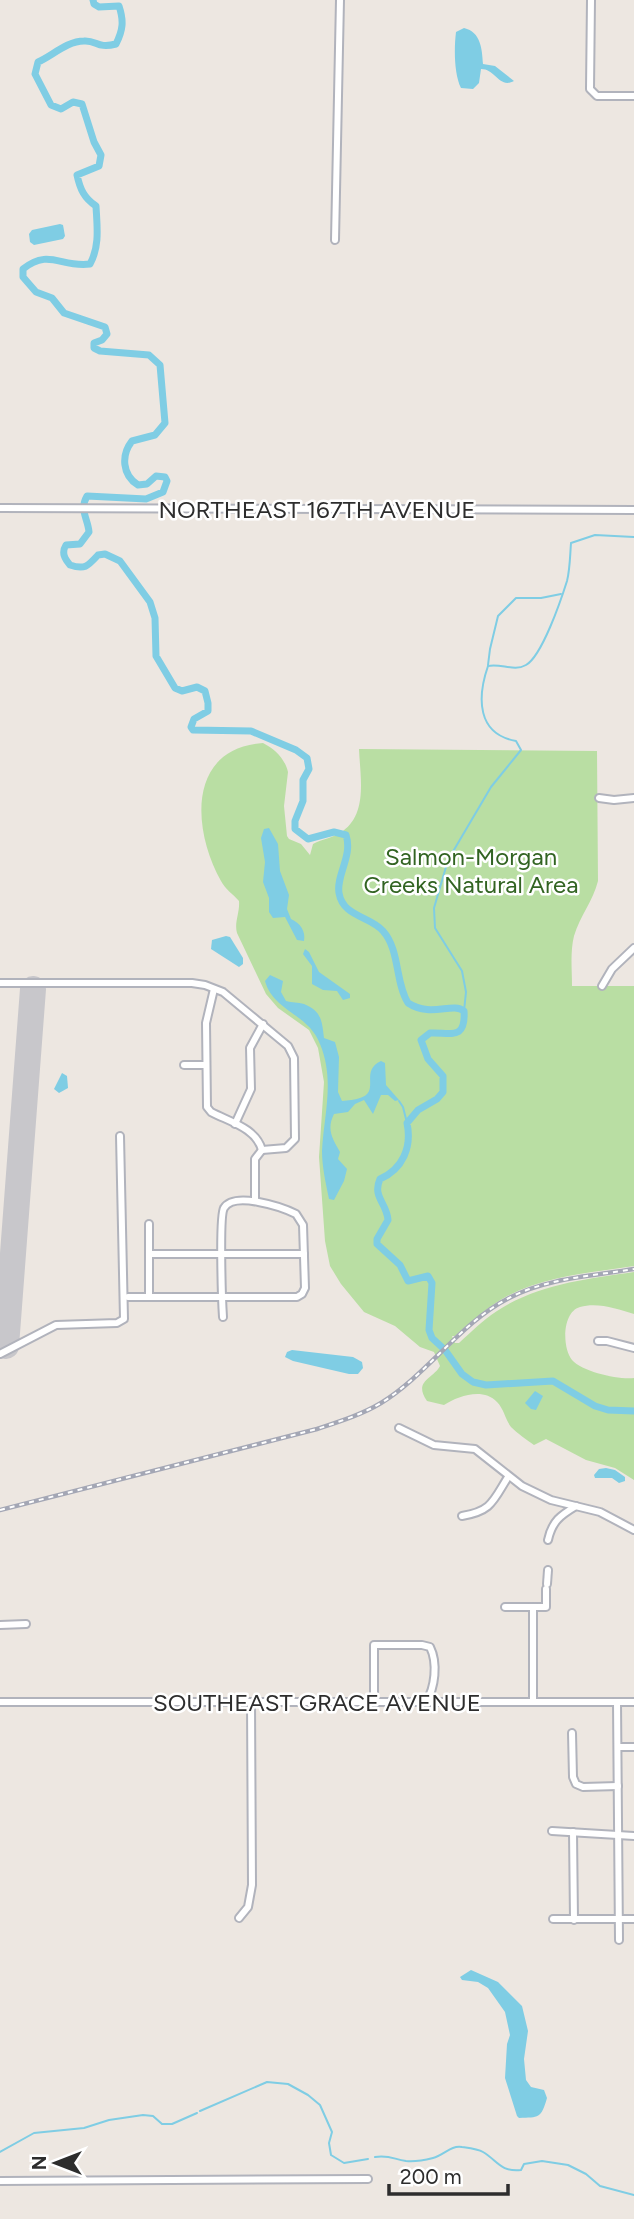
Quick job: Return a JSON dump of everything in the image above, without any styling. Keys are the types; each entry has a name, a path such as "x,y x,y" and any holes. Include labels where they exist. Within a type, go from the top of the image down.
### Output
{"street":[{"path":"335,240 340,0"},
{"path":"591,0 590,89 597,96 634,96"},
{"name":"NORTHEAST 167TH AVENUE","path":"0,508 634,510"},
{"path":"599,798 634,799"},
{"path":"602,986 612,969 634,948"},
{"path":"0,983 191,983 223,992 263,1024 288,1046 293,1054 295,1137 293,1143 286,1148 262,1150 255,1159 255,1201"},
{"path":"214,989 206,1023 208,1109 255,1135 262,1150"},
{"path":"235,1124 251,1089 250,1048 263,1024"},
{"path":"184,1065 206,1065"},
{"path":"0,1354 56,1325 121,1321 124,1315 120,1136"},
{"path":"128,1297 222,1297 301,1295 304,1288 303,1225 293,1212 255,1201 234,1202 225,1206 222,1214 222,1297 223,1317"},
{"path":"149,1224 149,1297"},
{"path":"149,1254 304,1254"},
{"path":"598,1341 634,1348"},
{"path":"399,1428 434,1445 475,1449 508,1477 551,1500 600,1512 634,1530"},
{"path":"462,1516 481,1513 491,1504 508,1477"},
{"path":"548,1540 551,1528 559,1516 576,1506"},
{"path":"505,1607 546,1606 548,1570"},
{"path":"533,1607 533,1702"},
{"path":"0,1625 26,1625"},
{"path":"374,1701 374,1645 422,1645 430,1647 433,1654 434,1688 426,1702"},
{"path":"434,1688 444,1702"},
{"name":"SOUTHEAST GRACE AVENUE","path":"0,1702 634,1702"},
{"path":"239,1918 246,1913 252,1885 251,1702"},
{"path":"617,1702 619,1940"},
{"path":"572,1733 573,1777 576,1784 583,1787 618,1786"},
{"path":"618,1747 634,1747"},
{"path":"552,1831 634,1836"},
{"path":"573,1832 574,1920"},
{"path":"553,1919 634,1919"},
{"path":"0,2181 369,2179"}],"green space":[{"name":"Salmon-Morgan Creeks Natural Area","path":"263,743 279,755 288,772 284,806 287,836 301,844 310,855 313,844 343,831 356,814 361,793 359,749 597,751 598,881 574,936 572,986 634,986 634,1266 566,1276 517,1291 452,1336 455,1343 459,1343 492,1315 529,1294 563,1284 634,1272 634,1314 601,1306 580,1307 570,1316 565,1339 572,1360 584,1368 620,1378 634,1378 634,1480 615,1468 586,1460 546,1439 534,1445 511,1427 499,1405 491,1397 470,1394 444,1405 427,1401 423,1394 423,1385 440,1366 434,1352 420,1347 395,1326 364,1312 330,1266 325,1241 319,1157 324,1082 318,1048 309,1030 278,1008 266,994 237,933 239,901 223,884 211,861 202,816 203,795 209,775 220,760 238,748"}],"water":[{"path":"464,28 477,37 483,64 495,66 514,81 505,83 481,69 479,83 473,89 461,88 456,68 455,46 456,32"},
{"path":"63,225 63,239 34,245 30,242 29,234 32,230"},
{"path":"269,828 278,844 280,871 289,895 287,909 291,919 302,928 304,941 297,940 285,917 273,918 269,912 269,898 263,882 265,862 261,838 264,829"},
{"path":"230,937 243,958 243,964 239,967 211,949 212,940"},
{"path":"305,949 319,972 350,994 350,998 343,1000 337,991 323,990 312,984 312,966 303,954"},
{"path":"270,975 283,981 281,992 286,1001 304,1004 318,1014 324,1038 335,1042 339,1057 338,1092 342,1101 366,1095 370,1086 371,1070 381,1061 385,1063 386,1085 399,1100 381,1095 373,1114 364,1100 355,1104 348,1112 334,1114 331,1134 340,1152 338,1159 347,1169 334,1200 329,1199 322,1157 328,1084 324,1057 315,1034 269,991 265,981"},
{"path":"62,1073 67,1076 68,1088 59,1093 54,1089"},
{"path":"292,1350 353,1357 362,1362 363,1368 358,1374 349,1374 293,1361 285,1357 287,1352"},
{"path":"535,1391 543,1396 536,1410 525,1403"},
{"path":"599,1469 615,1470 625,1477 625,1481 619,1483 612,1478 595,1478 594,1475"},
{"path":"471,1970 498,1982 522,2006 528,2031 524,2059 526,2080 531,2087 544,2090 547,2098 538,2116 517,2116 505,2078 510,2035 505,2012 488,1988 478,1982 462,1980 460,1977"}],"waterway":[{"path":"93,0 99,7 119,6 122,25 116,44 105,46 88,41 72,43 38,62 35,74 51,105 61,109 73,102 82,104 101,155 99,166 77,175 83,193 96,206 95,250 90,264 40,260 23,269 23,277 36,292 52,298 64,313 105,327 107,334 94,343 94,348 100,351 149,355 160,365 165,423 155,435 132,441 126,452 125,464 129,476 138,485 147,484 156,476 165,477 167,481 163,492 146,499 87,496 84,510 89,532 80,544 66,545 64,556 70,565 79,567 89,564 98,555 105,554 120,561 150,602 155,618 156,656 175,688 182,691 197,687 205,691 208,711 194,719 191,727 193,730 251,731 296,750 307,758 309,769 303,780 303,801 295,821 295,829 308,839 334,832 346,835 348,843 339,893 351,912 383,931 392,947 408,1003 425,1009 453,1008 464,1011 464,1021 459,1031 450,1034 430,1033 421,1040 428,1059 443,1076 443,1092 437,1099 418,1110 407,1123 408,1140 404,1156 395,1169 380,1179 378,1185 388,1220 377,1244 400,1265 408,1281 428,1276 432,1283 429,1330 432,1338 445,1350 462,1374 473,1382 486,1385 553,1381 595,1406 608,1410 634,1411"},
{"path":"464,1011 466,992 462,971 435,928 434,908 448,860 491,787 521,750 516,741 494,731 483,713 482,690 488,666 521,667 532,660 550,627 567,581 571,543 595,535 634,537"},
{"path":"488,665 498,616 516,598 541,598 561,594"},
{"path":"399,1101 407,1123"},
{"path":"200,2111 267,2082 288,2084 320,2105 332,2132 329,2143 331,2155 344,2163 368,2159"},
{"path":"0,2152 34,2133 84,2128 109,2120 143,2115 153,2116 162,2124 172,2124 197,2113"},
{"path":"375,2157 416,2161 433,2158 454,2147 476,2149 508,2169 521,2170 524,2164 542,2161 568,2165 586,2174 600,2186 634,2195"}],"runway":[{"path":"6,1346 33,989"}],"railway":[{"path":"0,1510 317,1429 349,1418 381,1403 398,1391 475,1321 509,1298 554,1282 634,1269"}]}
